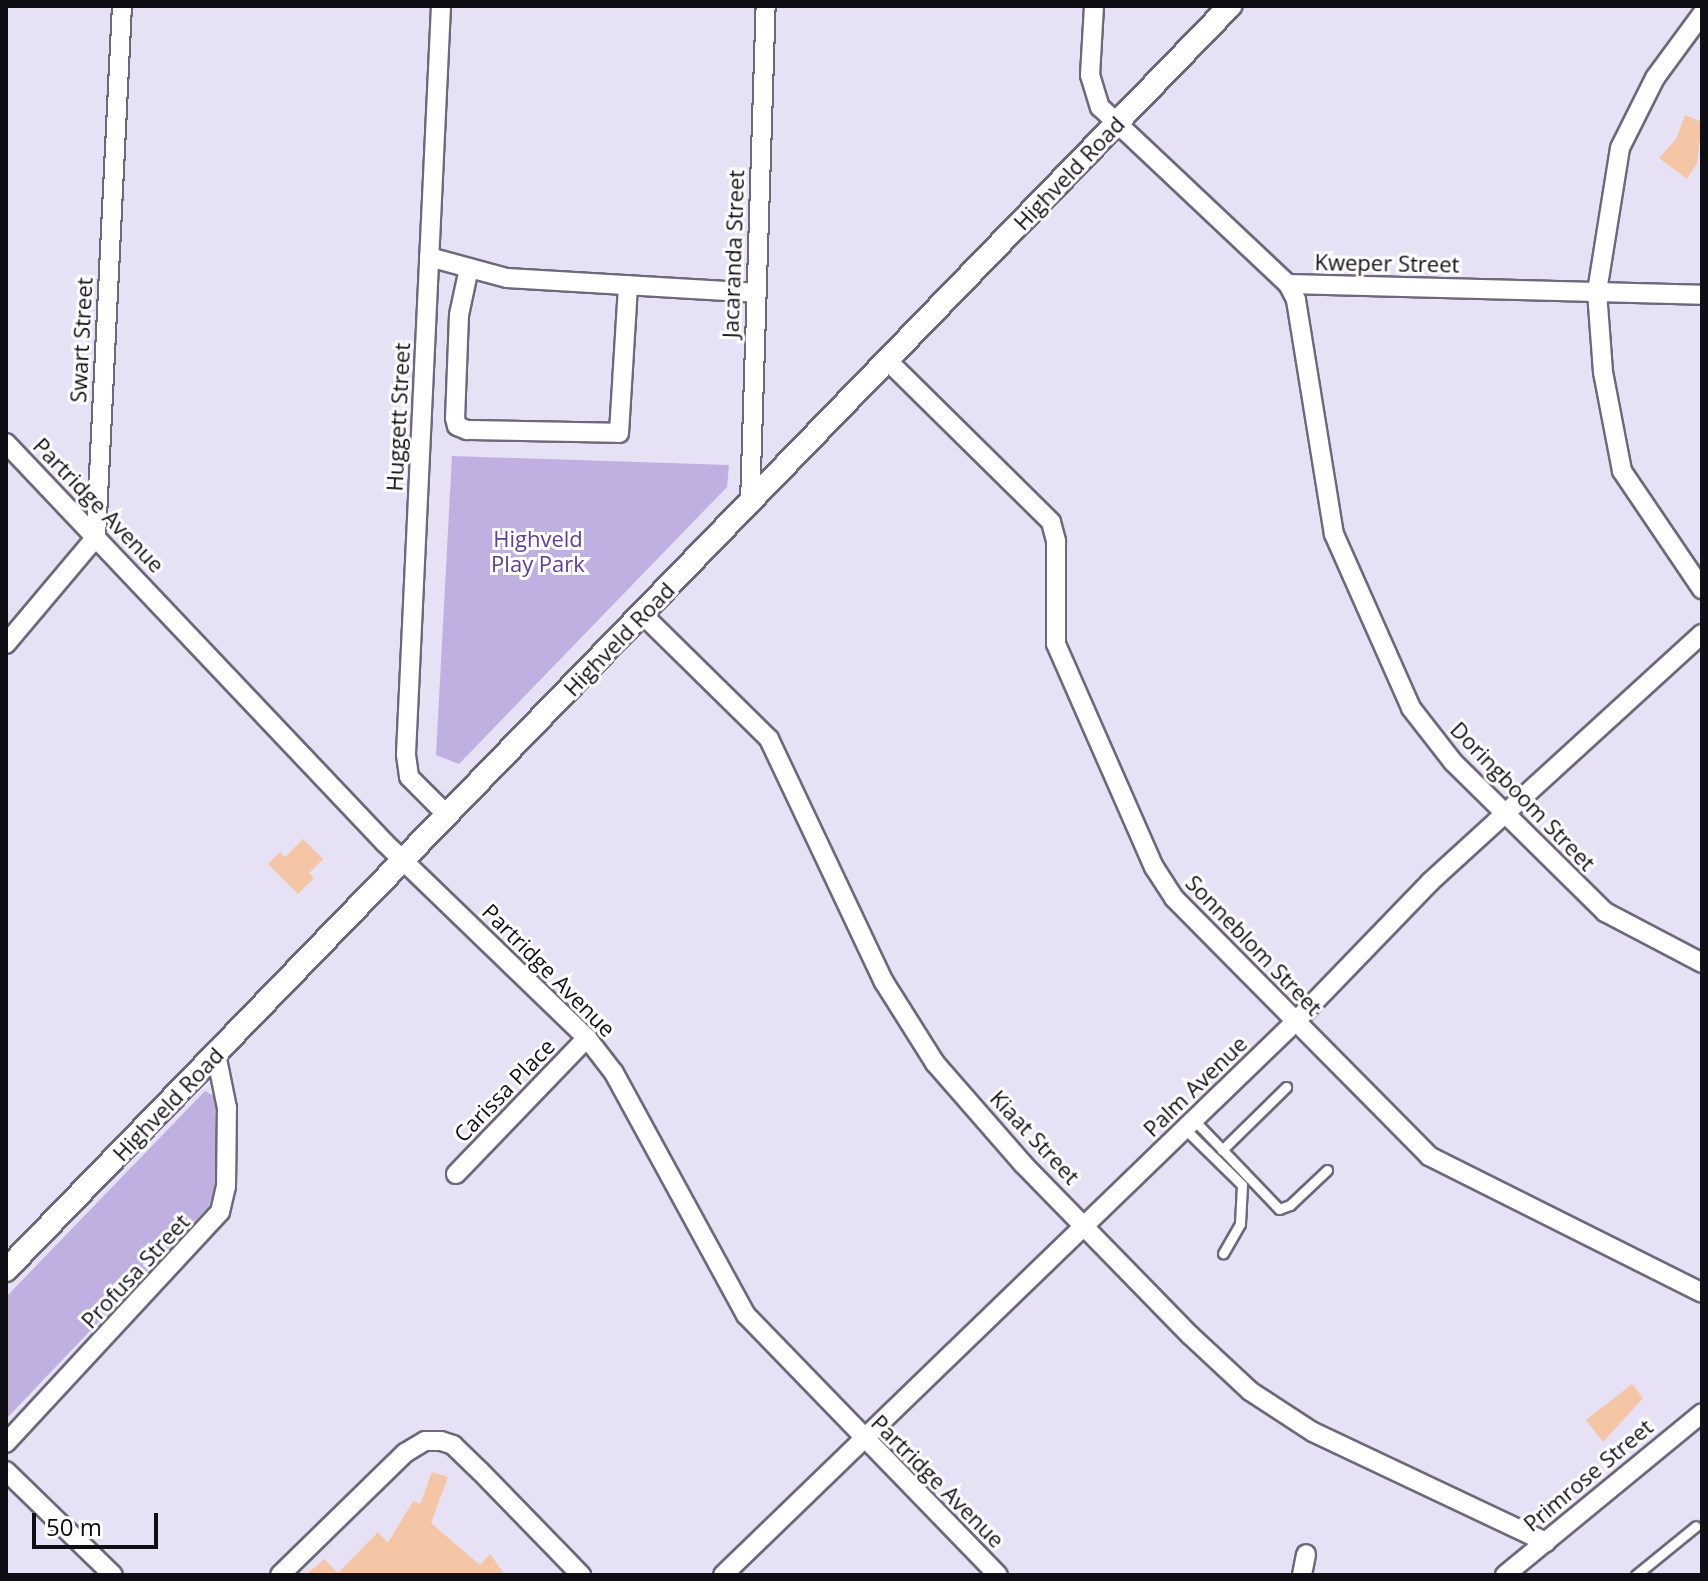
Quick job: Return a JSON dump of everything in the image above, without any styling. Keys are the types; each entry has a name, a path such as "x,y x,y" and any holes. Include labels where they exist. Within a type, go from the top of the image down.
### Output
{"street":[{"name":"Swart Street","path":"96,537 122,6"},
{"name":"Huggett Street","path":"441,6 406,755 409,777 447,815"},
{"name":"Jacaranda Street","path":"750,504 766,6"},
{"name":"Kweper Street","path":"1094,6 1091,89 1116,124 1288,284 1702,295"},
{"name":"Highveld Road","path":"10,1260 216,1054 1230,6"},
{"path":"1702,14 1655,78 1620,148 1597,292 1609,411 1622,471 1702,589"},
{"path":"429,257 507,278 756,293"},
{"path":"469,268 459,315 455,418 457,426 467,430 619,433 628,285"},
{"name":"Doringboom Street","path":"1288,284 1300,315 1332,521 1344,559 1411,708 1442,750 1605,912 1702,963"},
{"name":"Sonneblom Street","path":"888,361 1051,522 1056,541 1056,644 1154,867 1174,898 1429,1156 1702,1293"},
{"name":"Partridge Avenue","path":"6,443 403,860 587,1038 614,1073 746,1315 998,1575"},
{"path":"6,644 96,537"},
{"name":"Kiaat Street","path":"642,614 769,739 901,1014 1013,1153 1190,1335 1284,1415 1343,1448 1546,1542"},
{"name":"Palm Avenue","path":"723,1575 1190,1125 1430,882 1702,634"},
{"name":"Carissa Place","path":"456,1174 587,1038"},
{"name":"Profusa Street","path":"6,1443 220,1212 226,1187 227,1108 216,1054"},
{"name":"Primrose Street","path":"1505,1575 1700,1418"},
{"path":"280,1575 405,1453 425,1441 453,1445 581,1575"},
{"path":"6,1471 113,1575"},
{"path":"1302,1575 1306,1554"}],"lane":[{"path":"1222,1150 1286,1087"},
{"path":"1190,1125 1222,1150 1279,1209 1290,1205 1327,1170"},
{"path":"1190,1125 1242,1185 1240,1224 1223,1254"},
{"path":"1636,1575 1696,1526"}],"green space":[{"name":"Highveld Play Park","path":"452,456 729,465 727,487 459,764 436,755"},
{"path":"205,1091 214,1096 216,1112 215,1190 209,1206 6,1419 6,1297"}],"building":[{"path":"1685,115 1702,122 1697,163 1687,179 1659,158 1676,139"},
{"path":"303,839 323,859 309,873 314,878 298,894 268,864 280,852 285,857"},
{"path":"1632,1384 1643,1398 1603,1442 1586,1420"},
{"path":"432,1472 448,1477 431,1523 480,1565 490,1554 505,1575 306,1575 324,1559 338,1573 378,1532 388,1543 413,1501 420,1504"}]}
